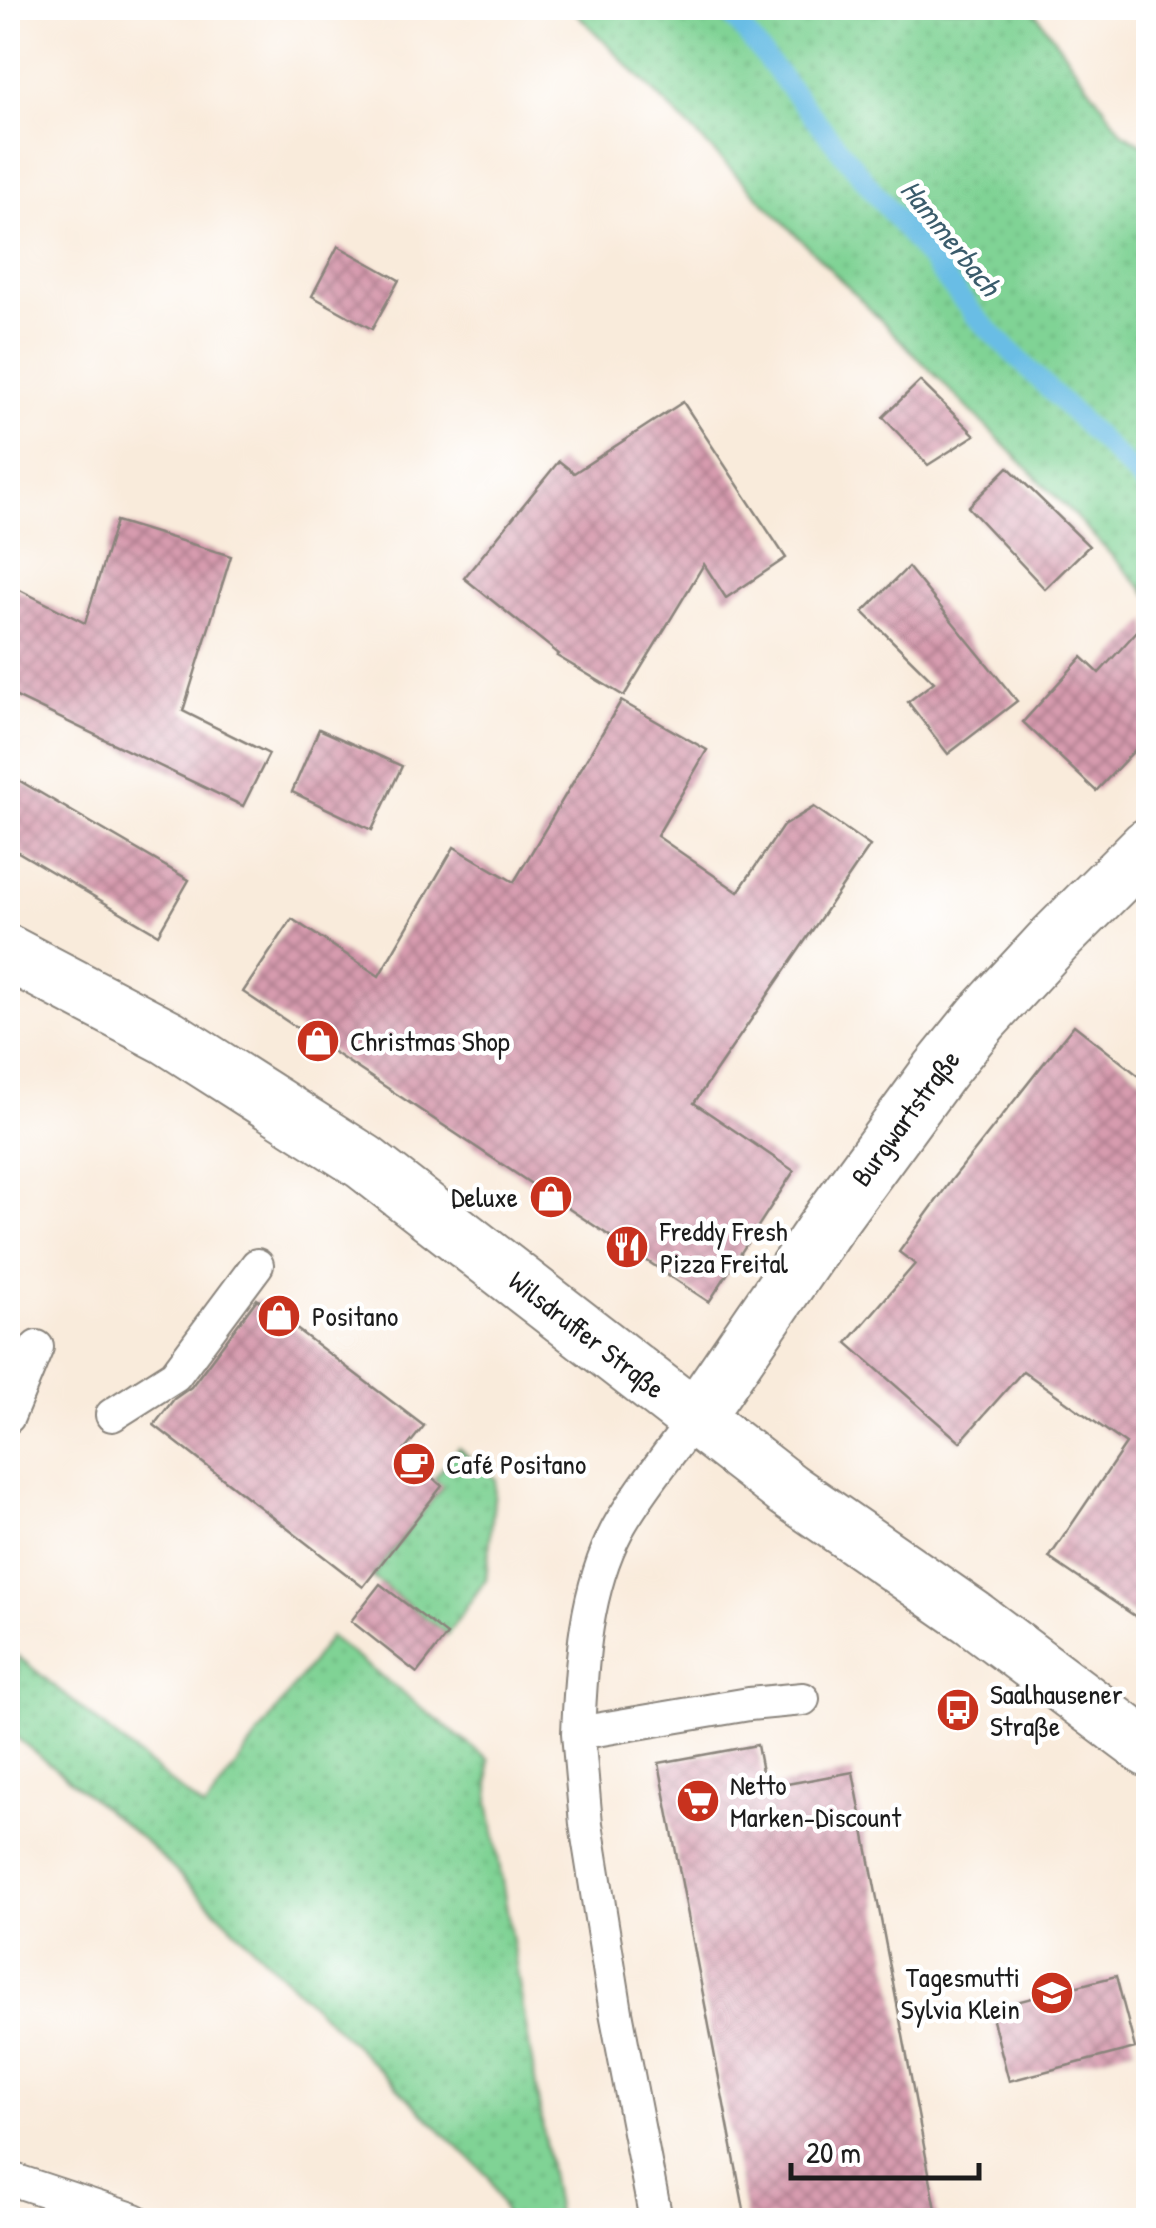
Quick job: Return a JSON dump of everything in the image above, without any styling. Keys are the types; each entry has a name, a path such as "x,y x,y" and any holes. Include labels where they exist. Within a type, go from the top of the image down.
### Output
{"main road":[{"name":"Burgwartstraße","path":"694,1419 831,1218 940,1070 1054,940 1148,846"},
{"name":"Wilsdruffer Straße","path":"8,952 168,1037 364,1162 788,1490 974,1618 1148,1749"}],"lane":[{"path":"112,1415 175,1375 257,1265"},
{"path":"8,1417 37,1347"},
{"path":"656,2220 607,1956 586,1824 578,1733 582,1649 601,1572 618,1528 694,1419"},
{"path":"578,1733 749,1704 802,1699"},
{"path":"8,2178 135,2220"}],"green space":[{"path":"571,8 1032,8 1123,133 1148,148 1148,594 1067,508"},
{"path":"458,1448 496,1479 486,1579 447,1635 372,1577 442,1487 434,1479"},
{"path":"330,1637 489,1760 489,1802 558,2220 508,2220 489,2177 148,1844 16,1737 18,1656 204,1810"}],"building":[{"path":"338,246 399,280 372,329 312,296"},
{"path":"920,381 975,435 928,465 883,417"},
{"path":"683,402 786,558 726,598 704,564 624,696 557,656 464,578 559,461 574,473"},
{"path":"1008,467 1089,546 1045,589 968,507"},
{"path":"116,521 231,556 183,711 269,754 243,806 8,693 8,584 85,623"},
{"path":"908,567 1017,701 948,754 908,702 934,682 863,612"},
{"path":"1148,619 1148,736 1096,791 1023,722 1082,657 1099,673"},
{"path":"621,701 707,750 657,836 738,892 783,826 814,807 870,846 694,1103 794,1171 709,1302 243,992 292,919 379,976 454,847 514,882"},
{"path":"319,729 402,766 372,830 292,792"},
{"path":"8,774 189,880 158,934 8,846"},
{"path":"1074,1025 1148,1083 1148,1625 1049,1558 1126,1444 1023,1371 960,1442 847,1343 915,1264 899,1252"},
{"path":"257,1299 424,1426 403,1452 442,1486 363,1587 154,1425 174,1399 191,1387"},
{"path":"380,1584 447,1635 417,1673 351,1621"},
{"path":"757,1745 765,1788 853,1772 938,2220 746,2220 659,1763"},
{"path":"1116,1976 1135,2048 1009,2081 990,2009"}],"waterway":[{"name":"Hammerbach","path":"725,8 976,317 1148,487"}],"place":[{"name":"Christmas Shop","path":"318,1041"},
{"name":"Deluxe","path":"551,1197"},
{"name":"Freddy Fresh Pizza Freital","path":"627,1247"},
{"name":"Positano","path":"279,1316"},
{"name":"Café Positano","path":"414,1464"},
{"name":"Saalhausener Straße","path":"958,1710"},
{"name":"Netto Marken-Discount","path":"698,1801"},
{"name":"Tagesmutti Sylvia Klein","path":"1052,1993"}]}
